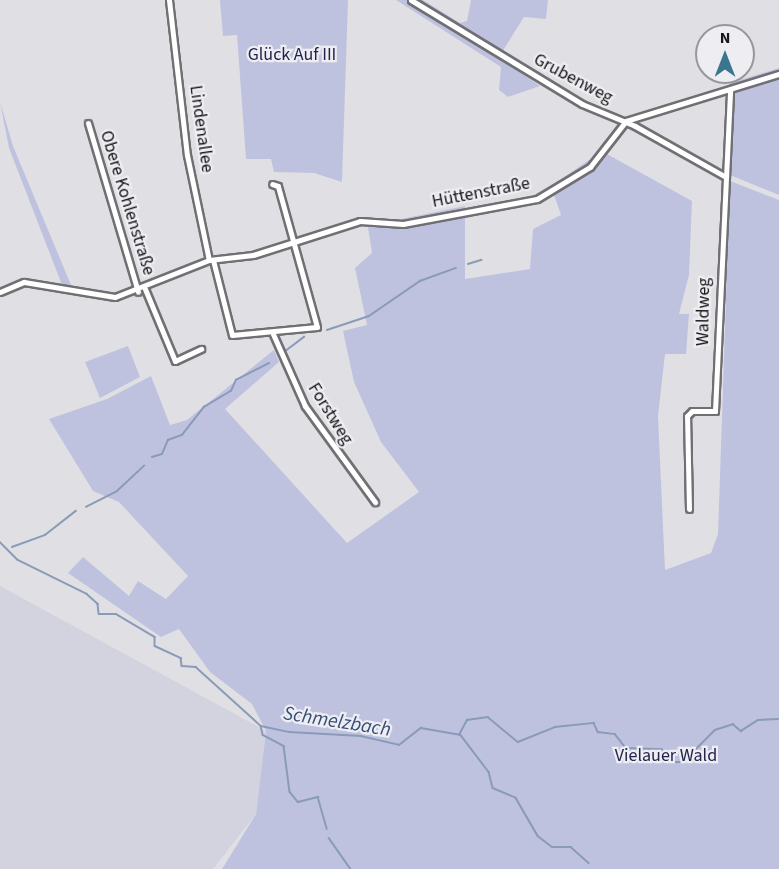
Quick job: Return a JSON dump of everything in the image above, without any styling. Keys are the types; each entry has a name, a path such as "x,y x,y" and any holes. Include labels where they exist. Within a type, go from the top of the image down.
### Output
{"street":[{"name":"Lindenallee","path":"169,0 187,155 211,260"},
{"name":"Grubenweg","path":"411,0 582,104 626,122 726,177"},
{"path":"626,122 779,74"},
{"name":"Waldweg","path":"689,509 687,416 692,411 715,411 730,90"},
{"name":"Hüttenstraße","path":"333,228 360,221 403,224 537,199 590,167 626,122"},
{"name":"Obere Kohlenstraße","path":"88,123 138,292"},
{"path":"211,260 232,335 273,334 320,322 278,186 272,184"},
{"name":"Obere Kohlenstraße","path":"0,292 24,282 115,297 138,292 211,260 253,255 333,228"},
{"path":"145,289 175,361 201,349"},
{"name":"Forstweg","path":"273,334 305,406 375,502"}],"shaded area":[{"path":"0,586 266,731 256,814 213,869 0,869"}],"green space":[{"name":"Glück Auf III","path":"220,0 348,0 342,182 314,173 274,172 271,159 246,159 237,35 223,36"},
{"path":"396,0 423,0 460,23 467,21 471,0 548,0 546,19 524,17 502,52 502,60 540,86 508,97 499,90 501,67"},
{"path":"779,68 779,195 730,175 730,84 755,84 755,75"},
{"path":"0,102 13,146 71,285 62,285 9,148"},
{"name":"Vielauer Wald","path":"605,153 692,201 689,275 679,314 689,314 686,354 665,354 658,416 665,570 711,553 718,534 730,181 779,200 779,869 222,869 256,814 266,731 252,704 210,672 179,629 161,637 68,573 83,557 129,596 138,581 166,599 188,576 119,502 93,491 49,419 107,399 151,376 170,425 187,420 274,350 279,362 225,409 347,543 419,492 381,442 354,382 343,331 367,325 355,268 372,253 368,227 403,228 401,219 465,206 465,279 530,269 533,229 561,215 551,186 589,160 594,169"},
{"path":"128,346 140,377 100,398 85,362"}],"waterway":[{"path":"468,264 481,260"},
{"path":"327,330 369,316 420,281 456,268"},
{"path":"284,352 304,337"},
{"path":"152,457 162,454 168,440 182,435 204,407 231,391 236,380 269,363"},
{"path":"86,507 117,491 144,466"},
{"path":"12,547 45,535 76,511"},
{"name":"Schmelzbach","path":"0,542 18,560 87,594 98,604 99,614 116,614 155,637 155,646 181,658 182,666 196,667 261,726 289,732 361,736 399,745 421,728 459,735 467,720 488,717 518,742 555,727 594,723 598,732 615,734 626,748 662,749 664,757 668,752 673,762 683,762 715,730 733,724 741,731 758,720 778,719"},
{"path":"261,726 263,735 284,746 290,792 298,802 318,797 327,829"},
{"path":"460,734 489,772 493,788 516,798 538,836 552,847 571,847 589,863"},
{"path":"329,838 351,869"}]}
